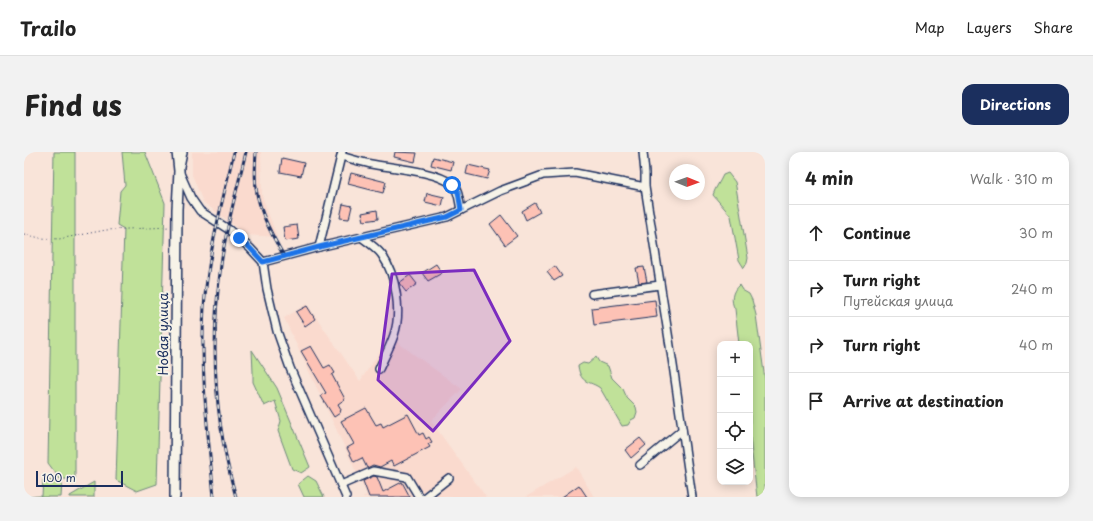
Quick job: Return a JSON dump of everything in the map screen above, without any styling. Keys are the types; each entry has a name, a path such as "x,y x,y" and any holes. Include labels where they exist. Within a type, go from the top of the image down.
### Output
{"main road":[{"name":"Новая улица","path":"175,497 176,227 179,171 177,152"}],"street":[{"path":"183,152 179,171 191,198 200,211 228,229 250,248 263,262 267,289 277,331 290,368 346,497"},
{"path":"643,152 646,173 645,187 692,497"},
{"path":"319,247 342,154 370,164 429,175 445,180 458,192 461,210"},
{"path":"263,262 319,247 447,217 500,191 543,175 575,173 645,187"},
{"path":"361,237 382,255 389,270 396,292 397,308 395,334 379,369"},
{"path":"592,294 660,285"},
{"path":"640,465 682,430"},
{"path":"340,485 373,471 407,477 419,497"},
{"path":"425,497 449,478"}],"path":[{"path":"24,234 40,238 59,239 106,230 176,227"}],"highlighted area":[{"path":"474,270 510,341 433,431 378,380 392,274"}],"shaded area":[{"path":"192,152 261,152 262,196 277,237 247,235 203,202 192,175"},
{"path":"307,304 360,381 390,337 462,389 431,421 486,497 362,497 367,495 284,318"},
{"path":"576,467 594,497 526,497"}],"green space":[{"path":"54,152 75,152 75,479 60,479 48,463"},
{"path":"122,152 145,152 165,203 157,484 137,491 116,480 124,229 117,225 120,191 125,185"},
{"path":"728,173 735,182 748,258 744,268 739,260 731,216 713,195 723,175"},
{"path":"739,285 742,290 749,294 752,300 756,315 765,380 765,497 757,497 753,463 753,341 739,341 735,309 732,299 733,293"},
{"path":"252,350 277,388 310,467 301,473 292,469 278,431 281,421 275,401 264,406 253,382"},
{"path":"596,357 599,362 608,366 612,378 623,389 627,398 636,407 637,412 635,418 631,420 628,425 622,426 600,388 583,379 579,372 578,366 583,363 588,364"},
{"path":"308,476 316,481 324,497 304,497 298,484"},
{"path":"43,480 62,482 61,497 24,497 42,496"},
{"path":"94,482 94,497 70,497 70,496"}],"building":[{"path":"395,152 417,153 415,162 394,157"},
{"path":"433,157 453,162 451,170 431,165"},
{"path":"282,158 304,163 301,176 280,172"},
{"path":"468,165 490,170 487,179 466,174"},
{"path":"351,173 386,182 383,193 348,184"},
{"path":"427,193 444,197 442,206 425,202"},
{"path":"535,203 540,212 526,220 522,211"},
{"path":"343,204 352,206 349,219 340,218"},
{"path":"377,210 378,219 364,221 362,213"},
{"path":"501,215 517,236 505,245 490,224"},
{"path":"297,225 299,239 285,241 283,227"},
{"path":"436,264 442,273 428,281 422,273"},
{"path":"555,266 562,276 554,281 547,272"},
{"path":"644,267 647,282 639,283 636,268"},
{"path":"410,275 417,284 406,292 399,283"},
{"path":"655,300 657,317 594,325 592,308"},
{"path":"307,306 315,319 305,326 296,312"},
{"path":"311,346 324,368 330,365 335,373 332,375 345,399 338,404 341,409 340,413 334,417 321,396 326,393 301,351"},
{"path":"366,408 376,425 381,423 383,427 408,414 419,435 423,433 426,439 429,437 432,442 428,444 430,447 394,466 391,461 380,467 373,465 367,468 362,458 354,462 347,448 354,444 341,421"},
{"path":"640,438 646,445 631,458 625,450"},
{"path":"374,476 377,477 383,492 402,482 410,497 369,497 363,481"},
{"path":"579,485 587,497 562,497"}],"railway":[{"path":"214,497 204,378 204,307 212,248 234,152"},
{"path":"236,497 223,440 216,382 215,353 218,294 223,251 246,152"},
{"path":"256,152 255,171 257,196 266,223 284,256"}],"route":[{"path":"239,238 263,262 319,247 447,217 461,210 458,192 452,185"}]}
